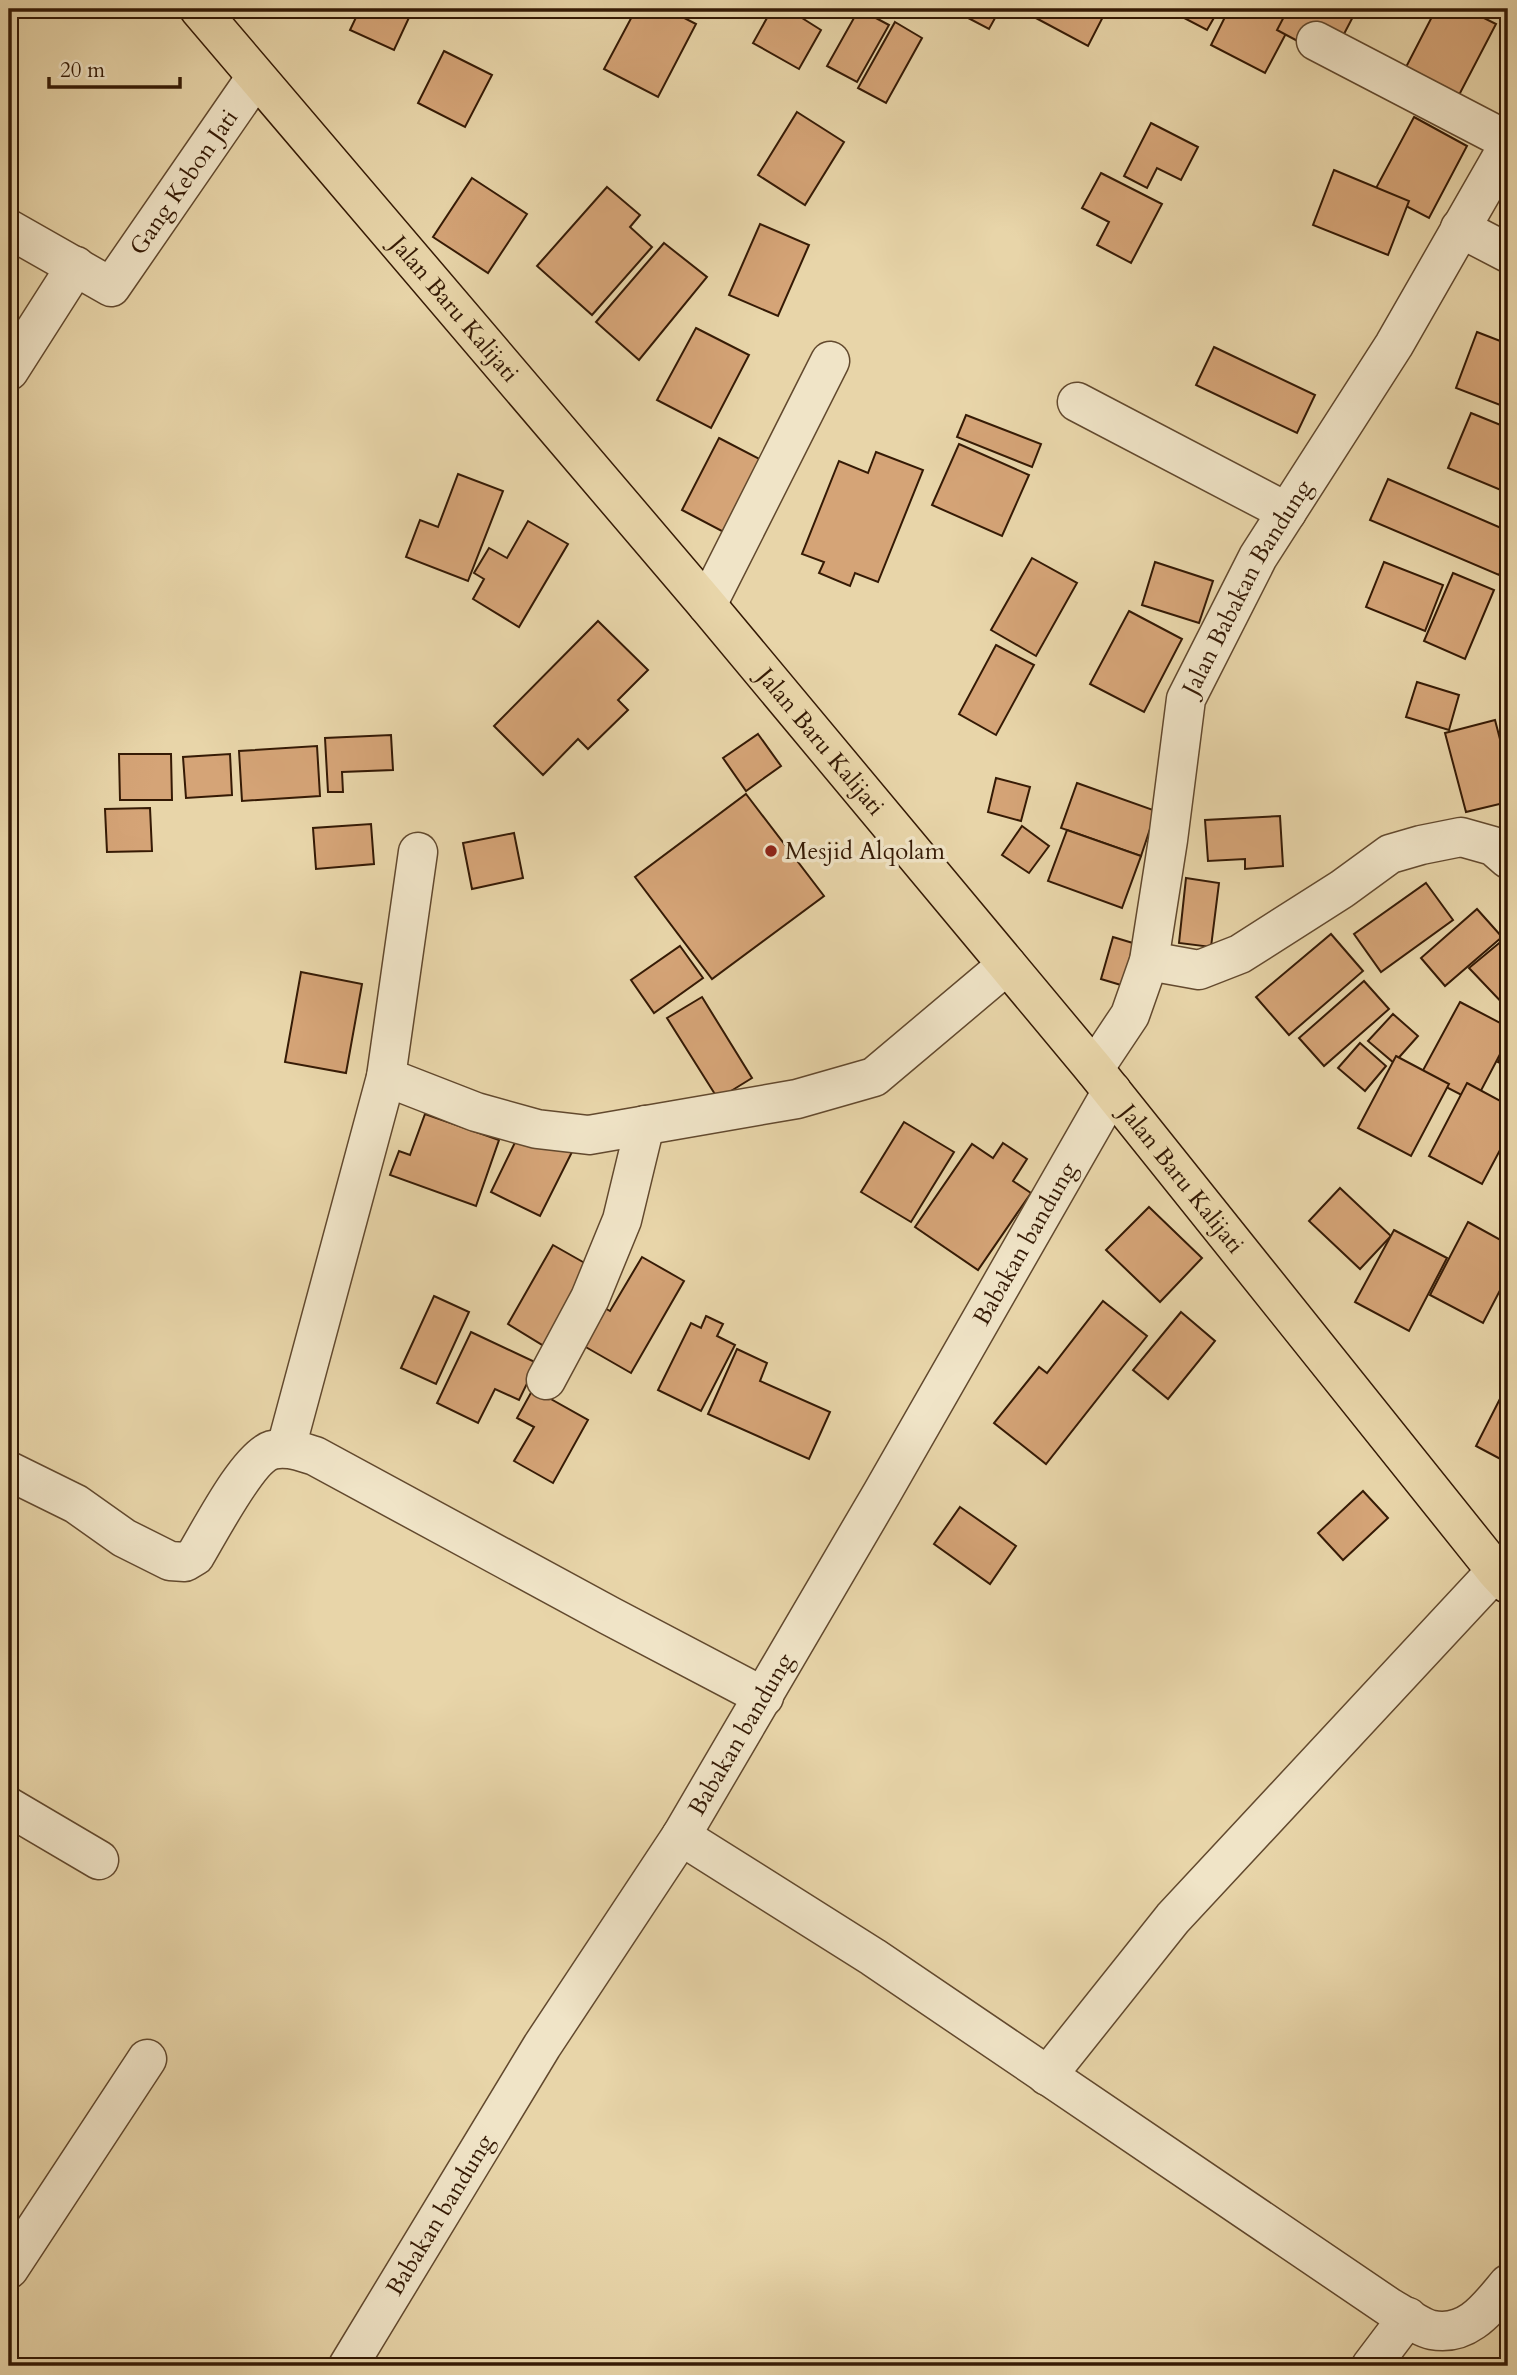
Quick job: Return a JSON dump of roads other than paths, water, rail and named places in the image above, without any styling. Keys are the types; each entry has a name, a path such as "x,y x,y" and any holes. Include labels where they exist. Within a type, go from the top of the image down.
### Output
{"main road":[{"name":"Jalan Baru Kalijati","path":"199,9 707,605 1007,964 1502,1577"}],"street":[{"path":"1316,41 1508,144"},
{"name":"Gang Kebon Jati","path":"76,266 111,287 256,76"},
{"name":"Jalan Babakan Bandung","path":"1103,1080 1130,1016 1149,961 1186,699 1258,557 1394,345 1508,144"},
{"path":"1460,228 1508,253"},
{"path":"9,229 76,266 9,371"},
{"path":"707,605 830,361"},
{"path":"1077,402 1287,512"},
{"path":"1149,961 1199,970 1240,954 1342,889 1390,854 1421,845 1461,837 1493,846 1508,859"},
{"path":"286,1448 386,1077 418,852"},
{"path":"386,1077 476,1112 537,1129 589,1135 797,1099 874,1077 1007,964"},
{"name":"Babakan bandung","path":"348,2366 541,2046 681,1836 764,1697 1103,1080"},
{"path":"546,1380 590,1298 622,1220 645,1125"},
{"path":"9,1471 76,1504 124,1538 170,1561 185,1562 195,1556 249,1467 269,1451 286,1448 315,1456 764,1697"},
{"path":"1047,2076 1173,1918 1502,1577"},
{"path":"9,1807 99,1860"},
{"path":"681,1836 873,1957 1389,2307 1431,2330 1460,2330 1479,2318 1508,2284"},
{"path":"9,2269 148,2059"},
{"path":"1371,2366 1408,2317"}],"place":[{"name":"Mesjid Alqolam","path":"771,851"}]}
